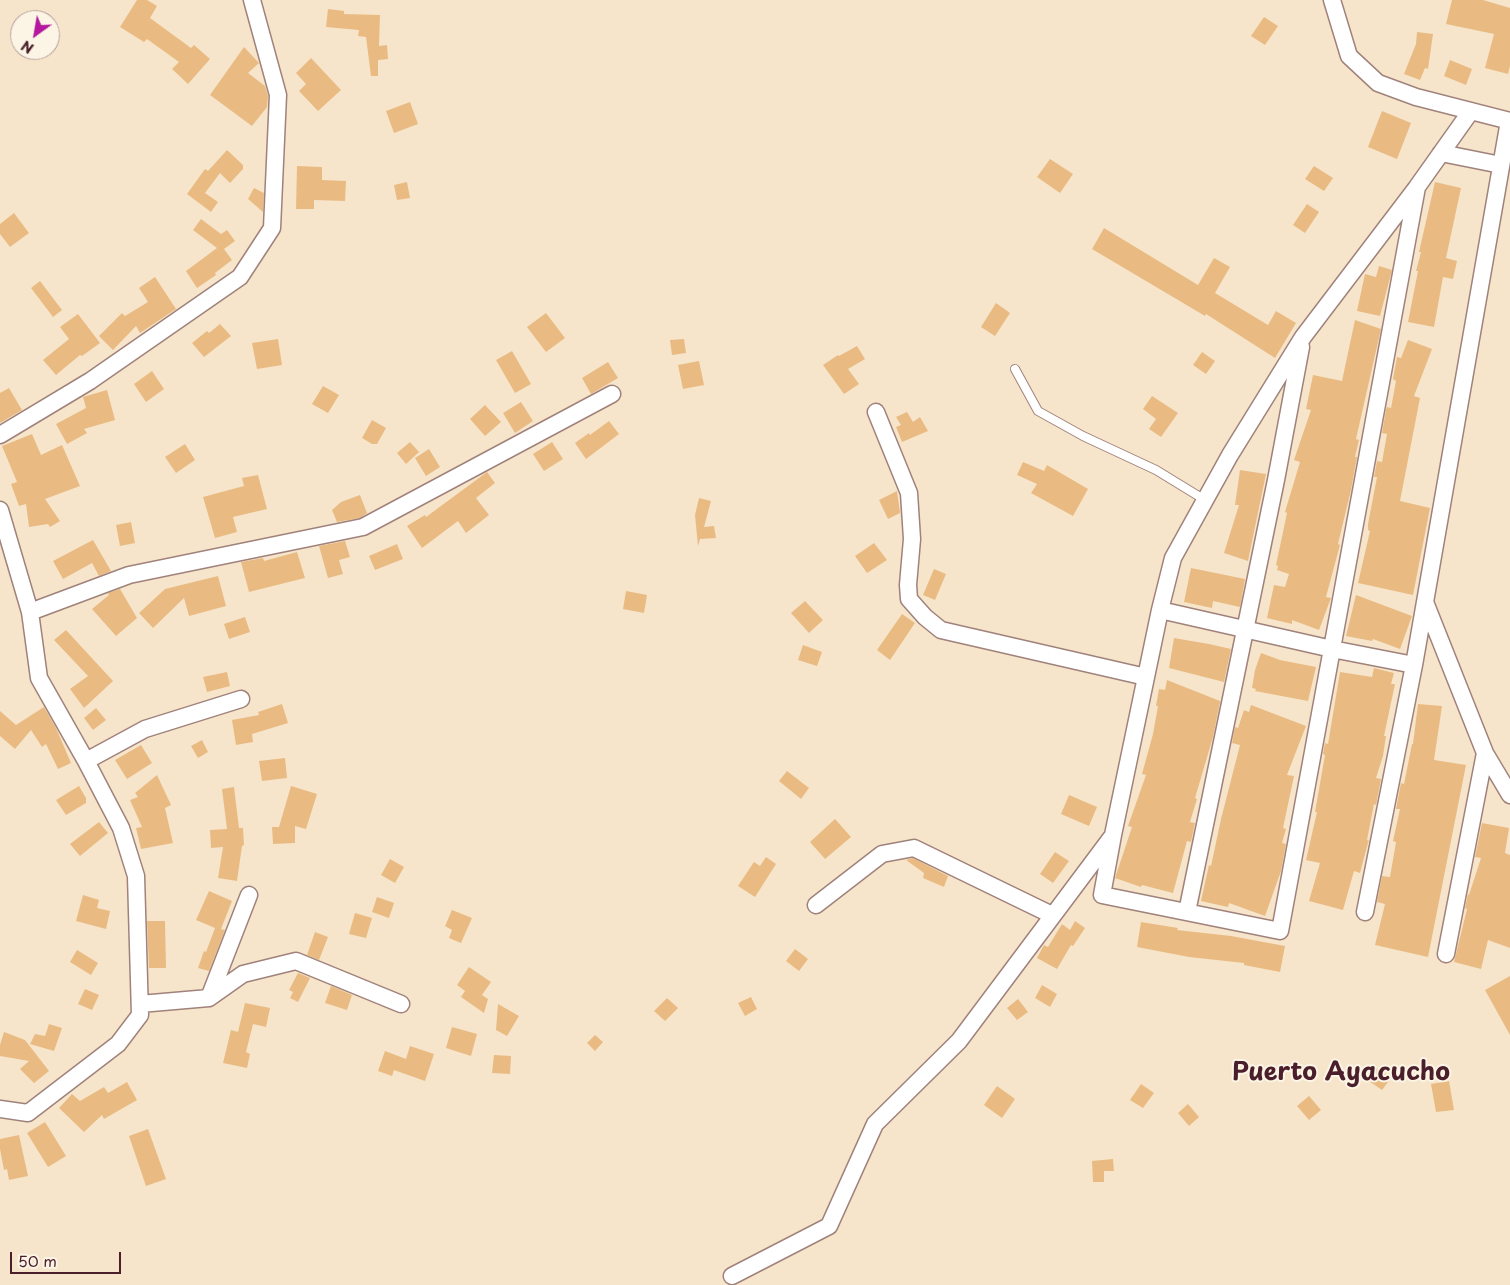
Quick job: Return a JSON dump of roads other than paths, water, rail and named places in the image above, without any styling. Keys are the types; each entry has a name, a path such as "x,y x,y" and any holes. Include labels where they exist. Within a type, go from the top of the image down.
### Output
{"street":[{"path":"0,435 90,380 240,277 272,228 278,95 252,0"},
{"path":"1332,0 1349,56 1378,83 1416,97 1510,121 1414,665 1365,912"},
{"path":"1417,187 1280,930 1102,895 1160,610 1173,558 1230,455 1303,337 1417,187 1471,110"},
{"path":"1441,153 1502,165"},
{"path":"1187,912 1276,480 1303,337"},
{"path":"30,612 129,575 363,527 612,394"},
{"path":"876,412 909,493 912,539 908,585 909,598 925,617 941,630 1146,678"},
{"path":"0,510 30,612 39,678 121,828 136,876 140,1004 140,1015 118,1044 28,1113 0,1109"},
{"path":"1424,602 1485,753 1510,795"},
{"path":"1160,610 1414,665"},
{"path":"86,761 145,730 241,699"},
{"path":"1446,954 1485,753"},
{"path":"732,1276 829,1226 875,1124 959,1041 1113,835"},
{"path":"816,906 882,854 914,848 1052,915"},
{"path":"209,998 249,895"},
{"path":"140,1004 209,998 244,974 296,961 401,1004"}],"lane":[{"path":"1014,369 1038,411 1083,436 1156,470 1205,500"}],"district":[{"name":"Puerto Ayacucho","path":"1341,1073"}]}
